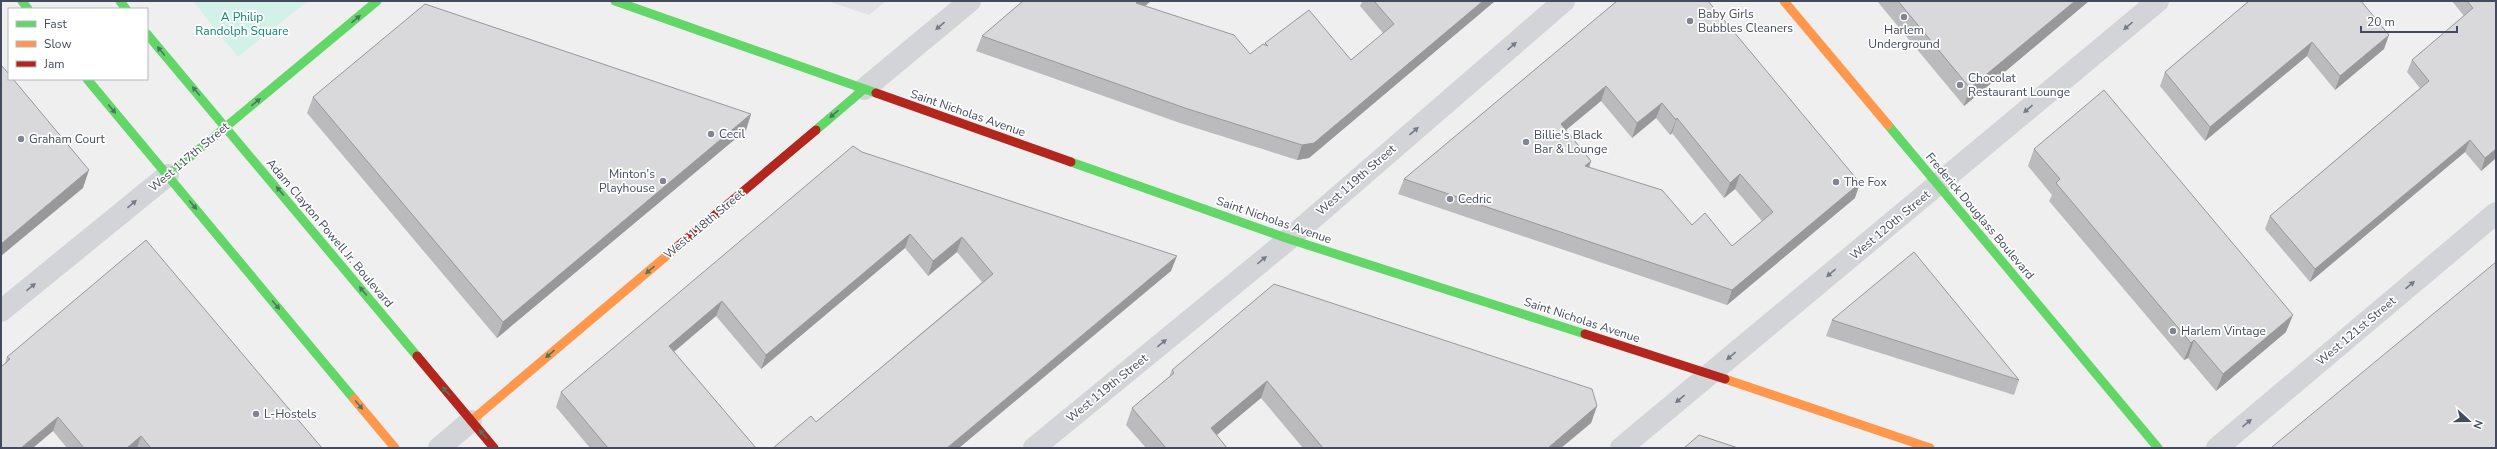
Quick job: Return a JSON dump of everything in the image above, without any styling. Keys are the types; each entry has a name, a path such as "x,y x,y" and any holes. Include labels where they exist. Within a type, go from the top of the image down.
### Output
{"main road":[{"name":"West 117th Street","path":"168,175 377,1"},
{"name":"Saint Nicholas Avenue","path":"615,1 1289,239 1710,374 1930,448"},
{"name":"Frederick Douglass Boulevard","path":"1784,1 2158,448"},
{"name":"Adam Clayton Powell Jr. Boulevard","path":"148,35 494,448"},
{"path":"88,80 395,448"},
{"name":"West 118th Street","path":"471,421 864,89"}],"street":[{"name":"West 118th Street","path":"864,89 970,1"},
{"name":"West 119th Street","path":"1034,448 1289,239 1564,1"},
{"name":"West 120th Street","path":"1621,448 2158,1"},
{"name":"West 117th Street","path":"1,311 168,175"},
{"name":"West 121st Street","path":"2217,448 2496,213"},
{"name":"West 118th Street","path":"439,448 471,421"}],"shaded area":[{"path":"827,1 886,1 869,15"}],"green space":[{"name":"A Philip Randolph Square","path":"193,1 308,1 238,57"}],"building":[{"path":"1023,1 1138,1 1136,3 1234,35 1250,54 1263,44 1268,46 1265,43 1309,10 1351,60 1394,24 1374,1 1483,1 1314,143 1302,145 1185,108 982,36"},
{"path":"1617,1 1708,1 1860,183 1732,290 1404,179","holes":["1606,86 1637,123 1662,103 1676,120 1677,118 1730,183 1740,174 1773,212 1732,246 1705,213 1692,225 1662,190 1585,166 1591,161 1561,124"]},
{"path":"1898,1 2075,1 1970,88"},
{"path":"2249,1 2361,1 2389,35 2340,76 2312,42 2210,127 2165,72"},
{"path":"2467,1 2496,1 2496,149 2485,158 2470,140 2315,269 2270,216 2429,81 2412,60 2473,8"},
{"path":"425,4 751,114 503,322 313,97"},
{"name":"Graham Court","path":"1,65 8,73 8,80 14,80 89,170 1,244"},
{"path":"2104,90 2293,315 2223,374 2194,340 2191,343 2056,183 2060,179 2034,149"},
{"path":"853,146 862,152 1177,256 947,448 773,448 811,416 816,422 993,274 962,237 933,261 910,234 766,355 722,301 669,346 756,448 608,448 561,392"},
{"path":"146,240 322,448 151,448 141,436 127,448 84,448 58,417 21,448 1,448 1,367 10,359 7,357"},
{"path":"1914,252 2019,380 1832,320"},
{"path":"2496,262 2496,448 2272,447"},
{"path":"1274,284 1592,389 1597,406 1548,448 1323,448 1267,381 1211,428 1227,448 1166,448 1132,408 1174,373 1172,370"},
{"path":"1699,435 1738,448 1684,448"}],"traffic: fast":[{"path":"22,1 27,8"},
{"path":"120,1 125,8"},
{"path":"168,175 377,1"},
{"path":"615,1 876,93"},
{"path":"148,35 417,356"},
{"path":"88,80 354,399"},
{"path":"816,130 864,89"},
{"path":"1888,125 2158,448"},
{"path":"1071,162 1289,239 1585,334"}],"traffic: slow":[{"path":"1784,1 1888,125"},
{"path":"471,421 677,247"},
{"path":"1725,379 1930,448"},
{"path":"354,399 395,448"}],"traffic: jam":[{"path":"876,93 1071,162"},
{"path":"677,247 816,130"},
{"path":"1585,334 1725,379"},
{"path":"417,356 494,448"}],"place":[{"name":"Harlem Underground","path":"1904,17"},
{"name":"Baby Girls Bubbles Cleaners","path":"1690,21"},
{"name":"Chocolat Restaurant Lounge","path":"1960,85"},
{"name":"Cecil","path":"711,134"},
{"name":"Graham Court","path":"21,139"},
{"name":"Billie's Black Bar & Lounge","path":"1526,142"},
{"name":"Minton's Playhouse","path":"663,181"},
{"name":"The Fox","path":"1836,182"},
{"name":"Cedric","path":"1450,199"},
{"name":"Harlem Vintage","path":"2173,331"},
{"name":"L-Hostels","path":"256,414"}]}
